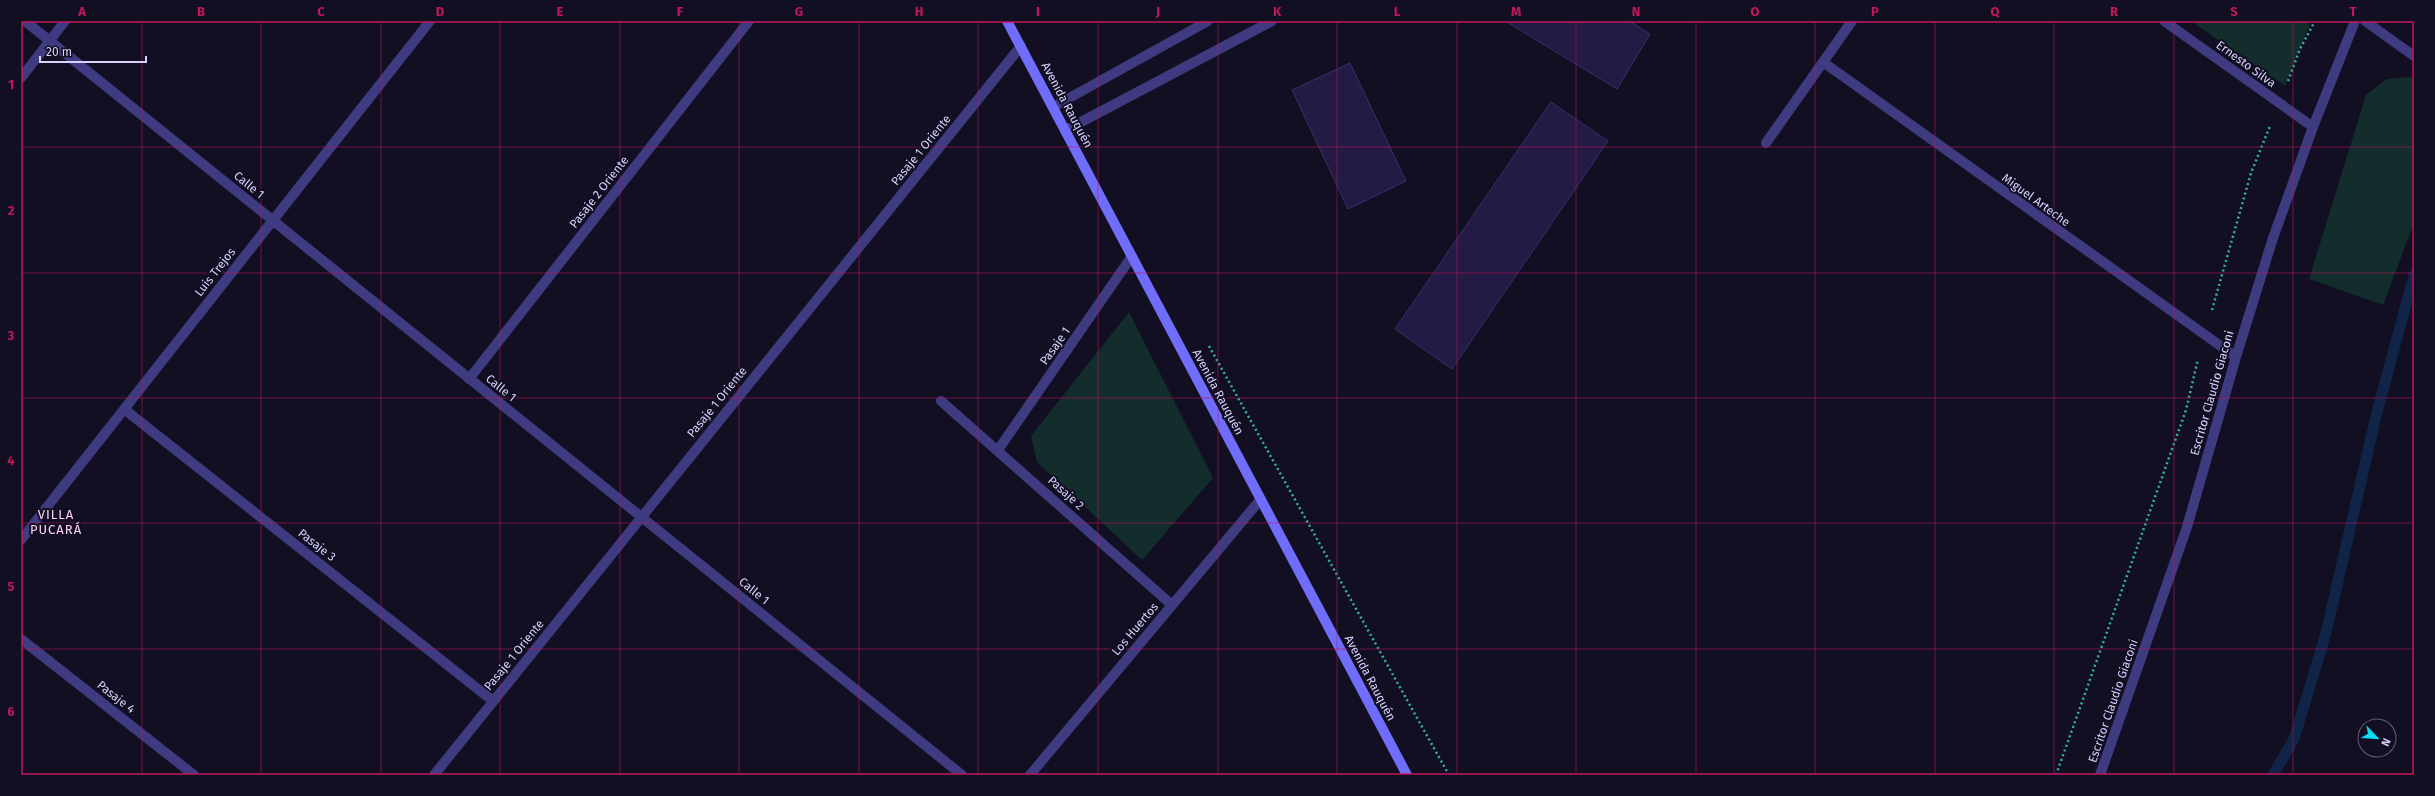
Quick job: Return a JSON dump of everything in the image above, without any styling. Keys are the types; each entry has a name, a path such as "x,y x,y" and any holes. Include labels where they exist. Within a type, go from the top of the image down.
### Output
{"main road":[{"name":"Avenida Rauquén","path":"1007,21 1407,775"}],"street":[{"name":"Calle 1","path":"25,21 962,775"},
{"path":"21,78 66,21"},
{"name":"Luis Trejos","path":"21,540 430,21"},
{"name":"Pasaje 2 Oriente","path":"470,379 750,21"},
{"path":"1053,107 1208,21"},
{"path":"1066,130 1272,21"},
{"path":"1766,143 1852,21"},
{"name":"Ernesto Silva","path":"2164,21 2313,127"},
{"name":"Escritor Claudio Giaconi","path":"2100,775 2187,527 2236,357 2273,238 2313,127 2355,21"},
{"path":"2365,21 2414,56"},
{"name":"Pasaje 1 Oriente","path":"434,775 1021,46"},
{"name":"Miguel Arteche","path":"1823,62 2204,336 2236,357"},
{"name":"Pasaje 1","path":"998,450 1132,256"},
{"name":"Pasaje 2","path":"941,401 1172,605"},
{"name":"Pasaje 3","path":"124,409 494,701"},
{"name":"Los Huertos","path":"1030,775 1260,500"},
{"name":"Pasaje 4","path":"21,639 194,775"}],"path":[{"path":"2056,775 2186,410 2204,336 2251,173 2300,49 2315,21"},
{"path":"1208,343 1449,775"}],"green space":[{"path":"2191,21 2311,21 2285,86"},
{"path":"2411,77 2414,79 2414,223 2383,305 2309,279 2366,95 2387,79"},
{"path":"1129,312 1213,478 1142,560 1037,462 1031,436"}],"building":[{"path":"1505,21 1629,21 1650,34 1617,89"},
{"path":"1350,63 1406,181 1348,209 1292,90"},
{"path":"1551,102 1608,141 1452,369 1395,329"}],"waterway":[{"path":"2273,775 2294,739 2326,633 2376,416 2414,275"}],"district":[{"name":"VILLA PUCARÁ","path":"56,522"}]}
